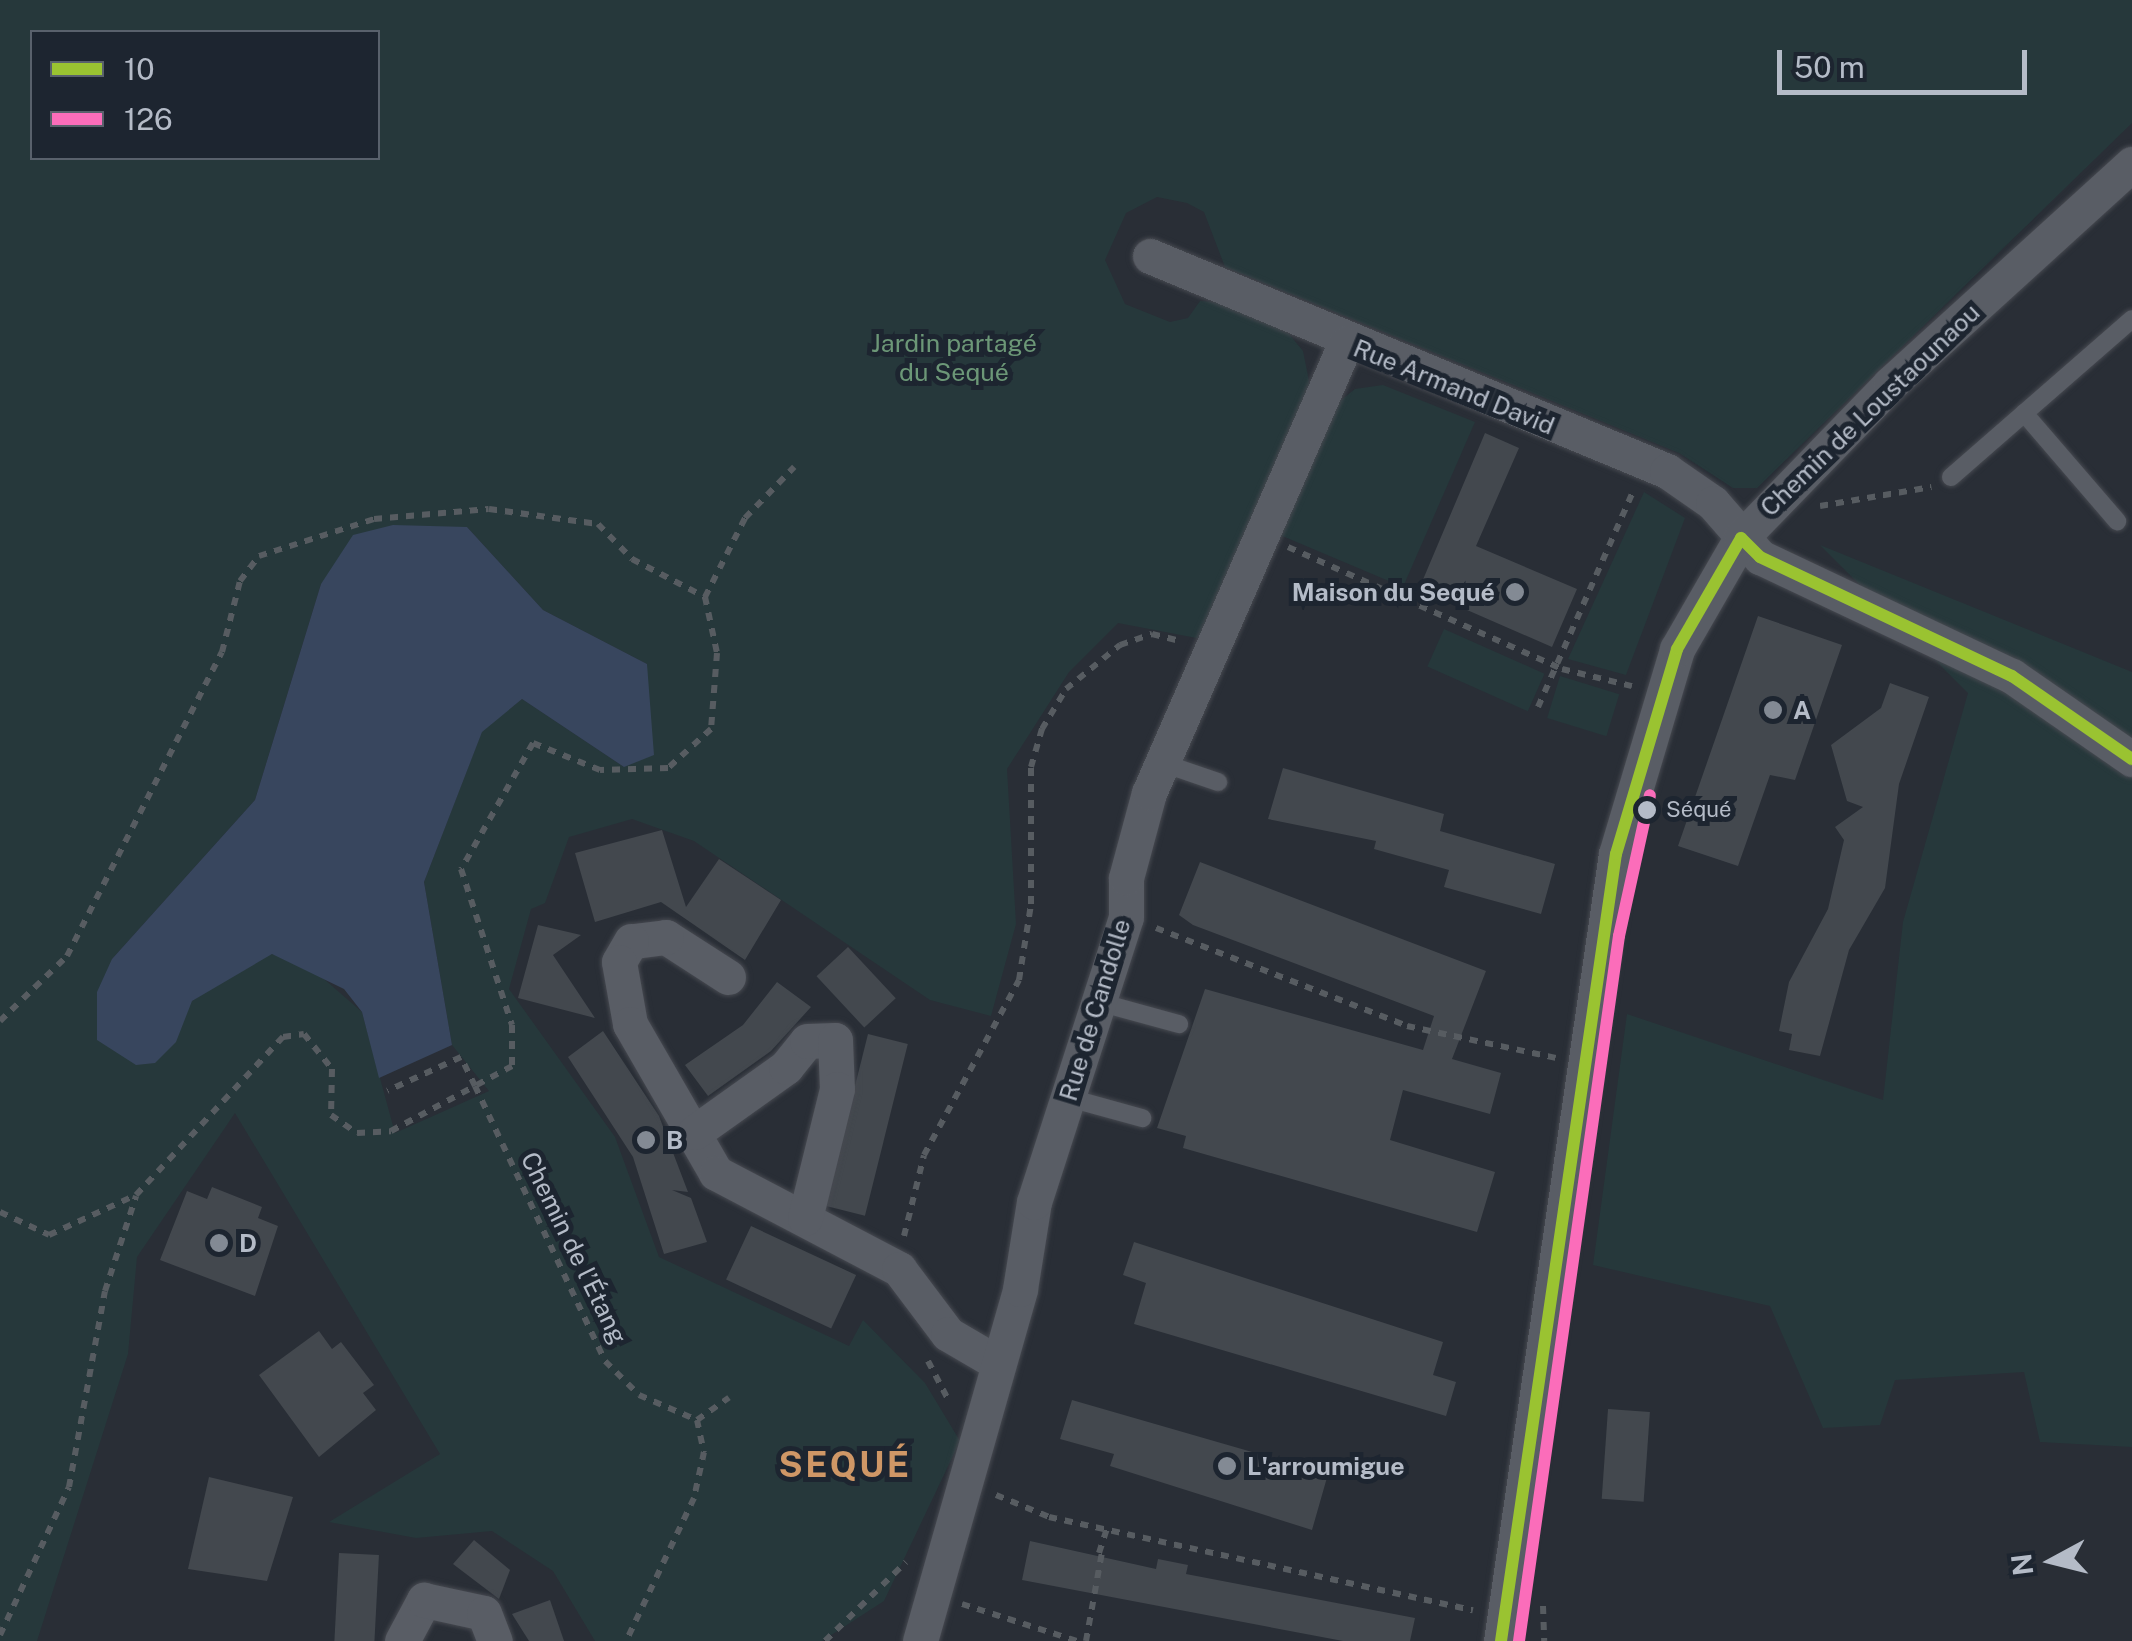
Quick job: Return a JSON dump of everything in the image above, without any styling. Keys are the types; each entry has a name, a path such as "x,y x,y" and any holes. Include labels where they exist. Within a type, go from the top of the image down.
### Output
{"street":[{"name":"Chemin de Loustaounaou","path":"1501,1641 1602,933 1661,693 1696,605 1741,538 1890,384 2132,164"},
{"name":"Rue Armand David","path":"1150,256 1345,344 1646,462 1714,503 1760,556 2012,676 2132,759"},
{"name":"Rue de Candolle","path":"920,1641 1048,1153 1073,1099 1126,917 1144,810 1168,764 1345,344"},
{"path":"728,978 666,936 632,941 619,962 630,1024 728,1184 805,1218 900,1269 948,1334 996,1362"},
{"path":"695,1132 786,1067 807,1041 835,1040 837,1090 805,1218"},
{"path":"402,1641 424,1600 484,1614 495,1641"}],"lane":[{"path":"1951,478 2132,319"},
{"path":"2024,414 2117,520"},
{"path":"1168,764 1218,782"},
{"path":"1102,1003 1179,1024"},
{"path":"1073,1099 1142,1118"}],"path":[{"path":"1538,707 1646,462"},
{"path":"0,1212 49,1235 136,1195 283,1037 304,1034 332,1069 331,1115 357,1133 391,1131 512,1066 512,1025 461,869 533,743 600,770 668,768 711,729 717,652 705,598 745,518 794,467"},
{"path":"1799,510 1951,478"},
{"path":"0,1021 67,956 222,652 240,581 259,556 344,524 489,509 598,524 632,559 705,598"},
{"path":"1273,540 1556,666 1661,693"},
{"path":"900,1269 924,1154 1020,980 1031,904 1032,768 1042,729 1066,689 1134,637 1201,647"},
{"path":"1126,917 1407,1026 1559,1058"},
{"path":"387,1091 461,1057 475,1086"},
{"name":"Chemin de l’Étang","path":"475,1086 604,1361 639,1395 697,1420"},
{"path":"0,1636 69,1487 105,1291 136,1195"},
{"path":"917,1344 952,1411"},
{"path":"626,1641 694,1498 704,1452 697,1420 729,1398"},
{"path":"963,1481 1049,1517 1468,1608"},
{"path":"1086,1641 1100,1553 1108,1528"},
{"path":"825,1641 890,1580 914,1542"},
{"path":"890,1580 1078,1641"}],"green space":[{"name":"Jardin partagé du Sequé","path":"0,0 2132,0 2132,123 1757,488 1733,488 1679,453 1225,267 1204,212 1187,203 1157,197 1126,213 1105,260 1125,304 1170,322 1188,318 1200,301 1220,302 1284,328 1303,351 1310,386 1207,640 1118,623 1069,672 1007,769 1016,924 991,1016 930,1000 694,841 632,819 569,837 545,903 531,909 509,989 615,1137 659,1257 849,1346 863,1320 925,1383 960,1441 884,1601 822,1641 595,1641 553,1571 492,1531 416,1538 329,1522 440,1454 235,1113 137,1257 128,1354 37,1641 0,1641","holes":["467,527 543,610 647,664 624,767 522,699 482,731 424,882 452,1045 489,1091 395,1133 362,1012 309,966 272,954 254,959 192,1001 112,959 255,800 321,584"]},
{"path":"1383,385 1475,422 1403,587 1280,535 1335,405 1355,389"},
{"path":"1644,492 1685,518 1626,675 1568,659"},
{"path":"1820,545 2132,672 2132,1447 2040,1442 2024,1372 1895,1380 1880,1425 1823,1428 1770,1306 1593,1265 1627,1014 1883,1100 1903,922 1968,693"},
{"path":"1444,629 1544,674 1528,711 1427,666"},
{"path":"1560,676 1619,694 1606,736 1547,718"}],"water":[{"path":"393,525 467,527 543,610 647,664 654,755 624,767 522,699 482,732 424,882 452,1045 379,1078 362,1012 344,989 272,954 192,1001 176,1042 155,1063 136,1065 97,1040 97,992 112,959 255,800 321,584 353,535"}],"building":[{"path":"1485,433 1519,448 1476,546 1577,589 1552,647 1419,589"},
{"name":"A","path":"1758,616 1842,645 1795,780 1770,775 1738,866 1678,846"},
{"path":"1890,683 1929,697 1899,784 1885,888 1849,950 1820,1056 1789,1050 1792,1034 1779,1031 1789,982 1828,909 1844,840 1835,827 1863,807 1847,801 1831,745 1881,708"},
{"path":"1283,768 1444,814 1440,831 1555,864 1541,914 1444,887 1449,870 1374,849 1376,841 1268,819"},
{"path":"662,830 686,907 719,859 781,900 745,960 661,902 595,922 575,853"},
{"path":"1200,862 1486,971 1452,1059 1501,1073 1490,1114 1403,1090 1390,1140 1495,1172 1477,1232 1183,1148 1186,1136 1157,1128 1205,989 1423,1050 1434,1016 1193,925 1179,915"},
{"path":"538,925 581,935 553,955 595,1018 518,998"},
{"path":"848,947 896,998 864,1028 817,976"},
{"path":"777,982 811,1007 771,1051 708,1096 685,1065 743,1025"},
{"name":"B","path":"603,1031 659,1116 688,1192 672,1190 691,1198 707,1242 664,1254 633,1157 568,1057"},
{"path":"868,1034 908,1044 865,1216 825,1206"},
{"name":"D","path":"212,1187 262,1207 258,1218 278,1226 255,1296 160,1260 187,1191 207,1199"},
{"path":"751,1226 856,1275 831,1328 726,1279"},
{"path":"1134,1242 1443,1342 1433,1375 1456,1382 1446,1416 1134,1324 1146,1283 1123,1275"},
{"path":"319,1331 332,1349 341,1342 374,1385 363,1393 376,1410 319,1457 259,1375"},
{"name":"L'arroumigue","path":"1072,1400 1328,1474 1312,1530 1110,1466 1114,1454 1060,1439"},
{"path":"1608,1409 1650,1412 1644,1502 1602,1499"},
{"path":"209,1477 293,1497 267,1581 188,1569"},
{"path":"474,1540 510,1570 499,1599 453,1564"},
{"path":"1030,1541 1156,1569 1158,1559 1188,1565 1186,1574 1415,1618 1410,1641 1343,1641 1022,1580"},
{"path":"339,1553 379,1555 374,1641 334,1641"},
{"path":"550,1600 564,1641 529,1641 512,1614"}],"transit line":[{"name":"10","path":"1741,538 1760,557 2012,676 2132,759"},
{"name":"10","path":"1501,1641 1616,854 1677,649 1741,538"},
{"name":"126","path":"1519,1641 1619,936 1650,795"}],"place":[{"name":"Maison du Sequé","path":"1515,592"},
{"name":"A","path":"1773,710"},
{"name":"Séqué","path":"1647,810"},
{"name":"B","path":"646,1140"},
{"name":"D","path":"219,1243"},
{"name":"L'arroumigue","path":"1227,1466"}],"district":[{"name":"SEQUÉ","path":"845,1465"}]}
